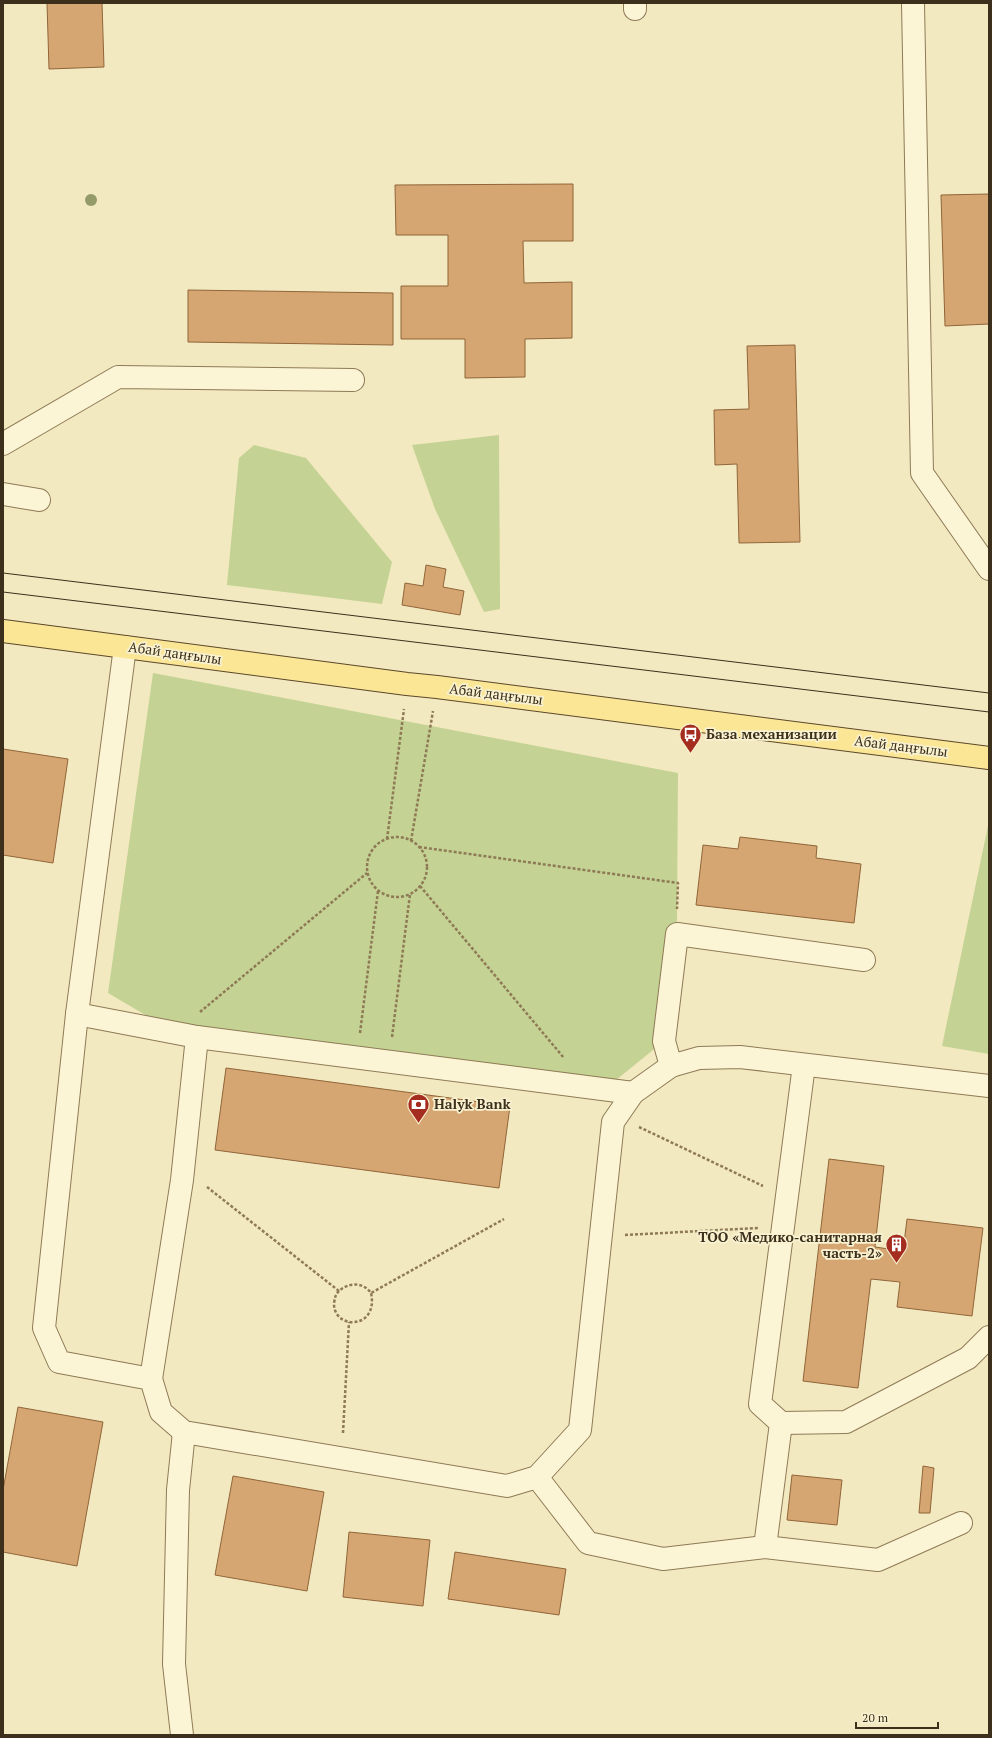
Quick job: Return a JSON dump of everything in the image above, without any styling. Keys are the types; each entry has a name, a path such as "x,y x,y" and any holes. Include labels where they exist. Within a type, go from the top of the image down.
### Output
{"main road":[{"name":"Абай даңғылы","path":"3,631 989,758"}],"lane":[{"path":"913,3 922,473 989,569"},
{"path":"3,444 118,377 353,380"},
{"path":"3,494 39,500"},
{"path":"125,647 77,1014 44,1328 59,1362 151,1379"},
{"path":"671,1066 664,1041 677,934 864,960"},
{"path":"77,1014 197,1037 633,1093"},
{"path":"197,1037 182,1180 151,1379 161,1412 184,1432 507,1486 537,1477 580,1430 613,1122 633,1093 671,1066 699,1058 740,1057 989,1086"},
{"path":"804,1065 760,1404 780,1423 846,1422 968,1358 989,1337"},
{"path":"765,1547 780,1423"},
{"path":"182,1735 174,1664 178,1490 184,1432"},
{"path":"537,1477 588,1542 662,1559 765,1547 878,1560 961,1523"}],"path":[{"path":"387,839 407,684"},
{"path":"411,841 437,687"},
{"path":"401,838 411,841 419,847 425,856 427,867 425,877 420,886 410,894 403,897 393,897 378,890 369,878 368,873 368,858 373,849 387,839 401,838"},
{"path":"419,847 678,883 677,934"},
{"path":"176,1033 368,873"},
{"path":"420,886 588,1087"},
{"path":"356,1057 378,890"},
{"path":"388,1061 410,894"},
{"path":"617,1117 787,1198"},
{"path":"202,1183 339,1291"},
{"path":"372,1293 504,1219"},
{"path":"601,1236 783,1226"},
{"path":"355,1284 372,1293 373,1303 369,1315 360,1321 350,1322 340,1317 335,1308 335,1296 344,1287 355,1284"},
{"path":"341,1458 350,1322"}],"green space":[{"path":"499,435 500,609 484,612 435,509 412,445"},
{"path":"254,445 306,458 392,562 382,604 227,585 239,458"},
{"path":"153,673 678,773 677,919 664,1041 605,1089 176,1033 108,993"},
{"path":"989,821 989,1054 942,1046"}],"building":[{"path":"47,3 102,3 104,67 49,69"},
{"path":"573,184 573,241 523,241 524,283 572,282 572,338 525,339 525,377 465,378 465,339 401,339 401,286 448,286 448,235 396,235 395,185"},
{"path":"989,194 989,324 945,326 941,195"},
{"path":"188,290 393,293 393,345 188,342"},
{"path":"795,345 800,542 739,543 737,464 715,465 714,410 749,409 747,346"},
{"path":"426,565 446,569 443,587 464,591 460,615 402,605 405,583 423,586"},
{"path":"3,749 68,759 53,863 3,855"},
{"path":"740,837 817,846 816,858 861,864 854,923 696,905 703,845 738,849"},
{"path":"226,1068 510,1106 499,1188 215,1150"},
{"name":"ТОО «Медико-санитарная часть-2»","path":"829,1159 884,1166 875,1247 903,1251 907,1219 983,1228 972,1316 897,1307 900,1282 871,1279 858,1388 803,1381"},
{"path":"18,1407 103,1422 77,1566 3,1552 3,1490"},
{"path":"923,1466 934,1468 930,1513 919,1513"},
{"path":"792,1475 842,1480 837,1525 787,1520"},
{"path":"233,1476 324,1492 307,1591 215,1575"},
{"path":"349,1532 430,1540 423,1606 343,1597"},
{"path":"455,1552 566,1569 559,1615 448,1599"}],"tram line":[{"path":"3,573 989,693"},
{"path":"3,592 989,712"}],"place":[{"name":"База механизации","path":"690,754"},
{"name":"Halyk Bank","path":"419,1124"},
{"name":"ТОО «Медико-санитарная часть-2»","path":"897,1264"}]}
